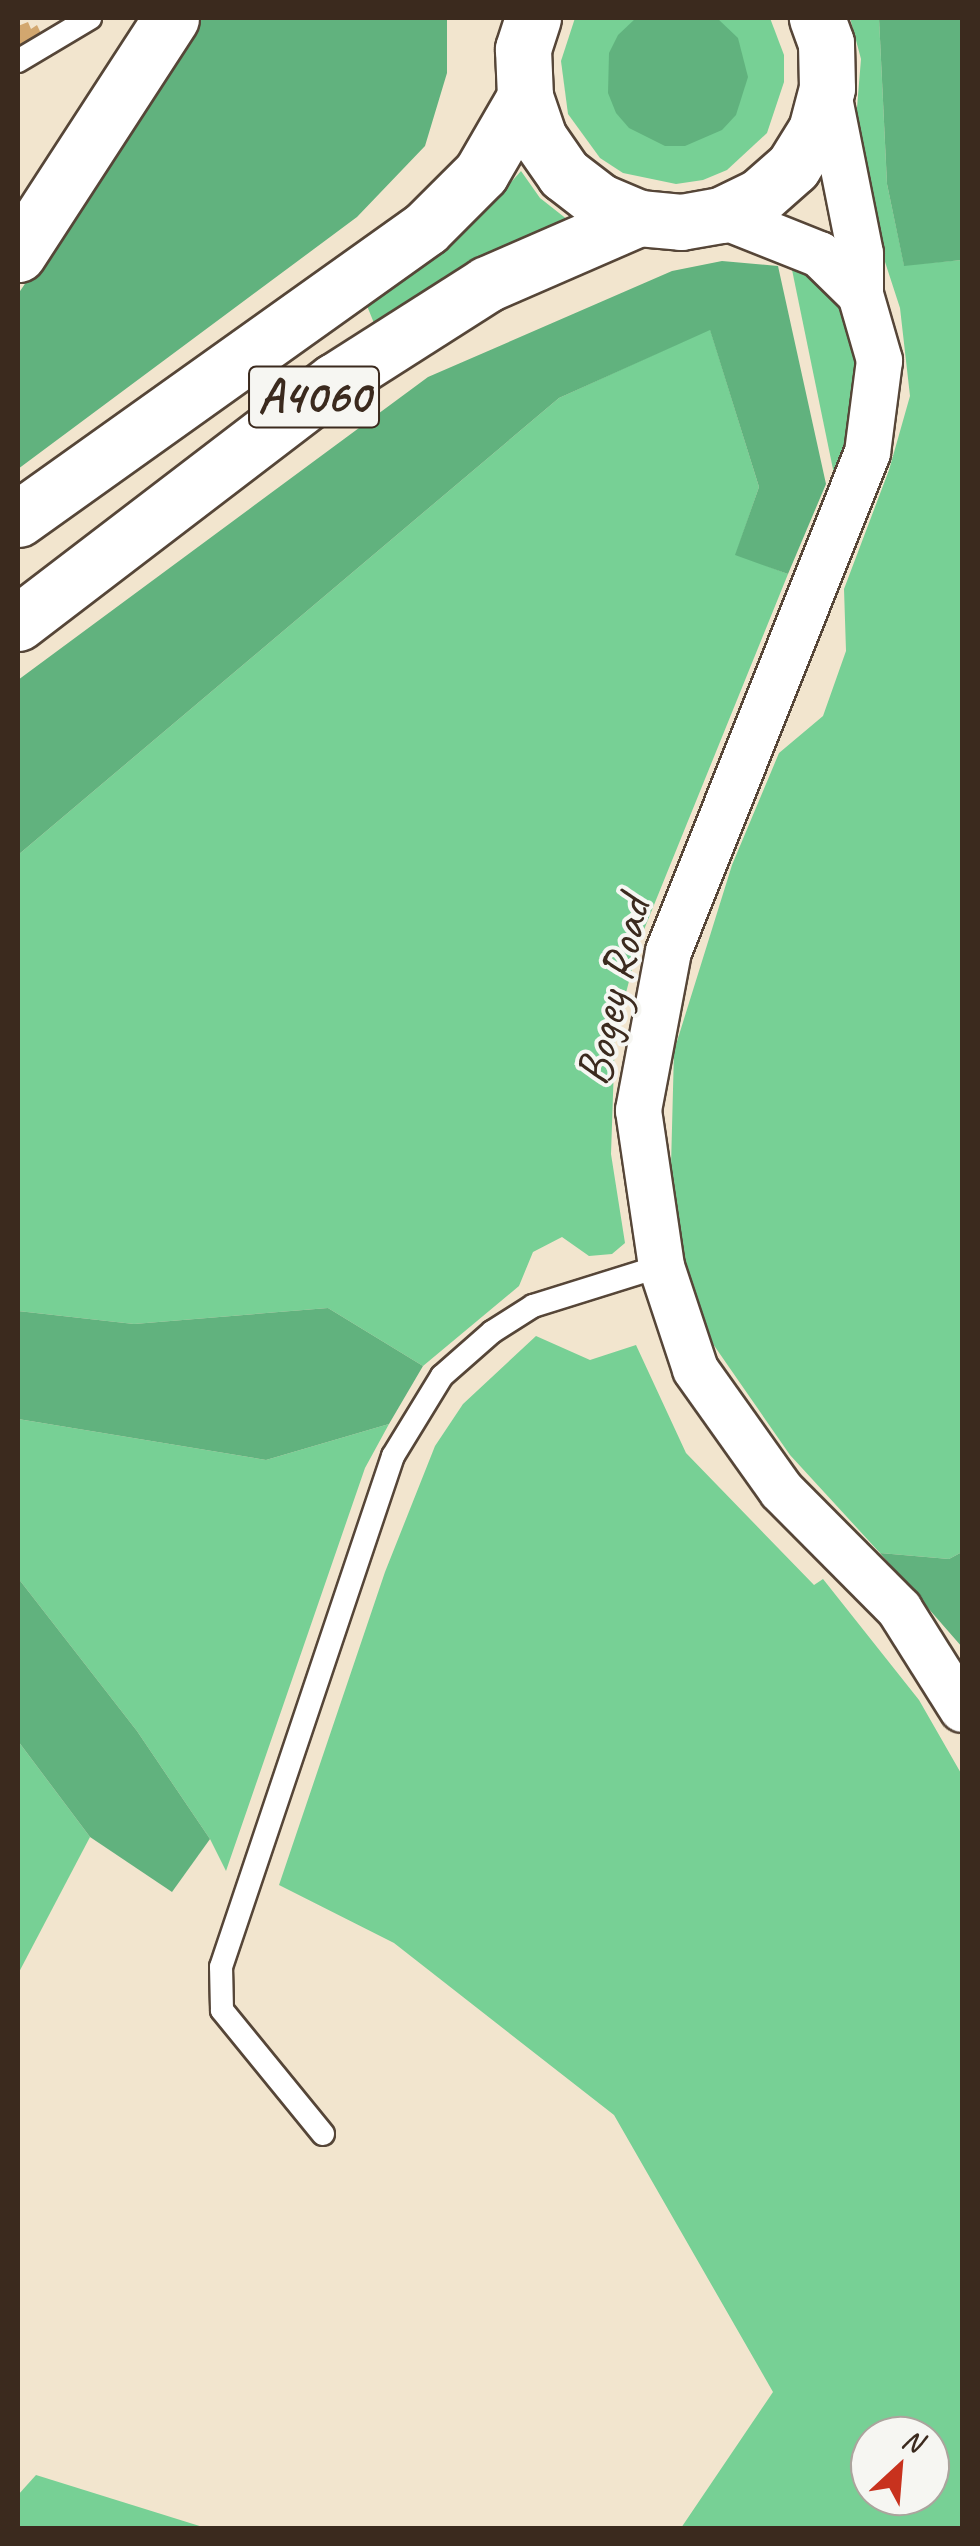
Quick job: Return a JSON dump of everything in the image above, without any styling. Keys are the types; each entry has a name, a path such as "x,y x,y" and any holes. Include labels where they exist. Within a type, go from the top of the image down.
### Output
{"main road":[{"path":"18,254 170,18"},
{"path":"533,18 523,49 525,97 539,138 564,174 599,201 639,218 680,222 721,214 760,196 793,167 816,130 827,88 826,43 818,18"},
{"name":"A4060","path":"18,520 426,228 481,173 525,97"},
{"name":"A4060","path":"18,624 335,381 487,284 639,218"}],"street":[{"name":"Bogey Road","path":"827,88 860,253 860,294 879,360 868,452 668,952 638,1110 647,1197 661,1266 695,1368 781,1490 898,1609 962,1708"},
{"name":"Bogey Road","path":"721,214 819,254 860,294"}],"lane":[{"path":"18,61 90,18"},
{"path":"323,2134 222,2010 222,1967 266,1824 393,1456 442,1376 492,1332 532,1306 661,1266"}],"green space":[{"path":"201,18 447,18 447,73 425,146 357,217 18,469 18,294 183,53"},
{"path":"575,18 770,18 784,55 784,82 767,133 727,170 703,180 676,184 623,173 600,158 568,114 561,61"},
{"path":"636,18 717,18 738,38 748,77 736,115 722,130 685,146 665,146 629,128 616,113 608,93 609,53 618,35"},
{"path":"850,18 879,18 887,184 904,265 962,260 962,1552 949,1559 880,1553 790,1455 713,1344 681,1254 671,1166 674,1051 732,865 779,753 823,716 846,651 844,589 889,470 910,396 900,308 873,225 855,132 861,59"},
{"path":"879,18 962,18 962,260 904,266 887,184"},
{"path":"521,171 540,198 573,224 376,328 365,301 485,212"},
{"path":"790,260 813,273 846,313 857,359 858,413 835,479"},
{"path":"722,261 778,266 826,484 788,574 735,555 759,487 710,330 559,398 18,855 18,680 428,377 672,271"},
{"path":"710,329 759,487 736,554 788,574 639,942 615,1036 611,1154 625,1243 612,1254 589,1256 562,1237 533,1252 519,1286 423,1366 328,1308 134,1324 18,1311 18,855 559,398"},
{"path":"328,1308 423,1366 389,1424 266,1460 18,1419 18,1311 134,1324"},
{"path":"536,1336 590,1360 636,1345 686,1453 814,1585 823,1579 919,1700 962,1775 962,2528 681,2528 773,2392 614,2115 394,1943 279,1885 385,1572 435,1446 463,1404"},
{"path":"18,1419 266,1460 389,1424 365,1468 226,1871 210,1839 137,1731 18,1578"},
{"path":"962,1552 962,1647 880,1553 949,1559"},
{"path":"18,1578 137,1731 210,1839 172,1892 90,1837 18,1741"},
{"path":"18,1741 90,1837 18,1974"},
{"path":"36,2475 206,2528 18,2528 18,2495"}],"building":[{"path":"28,22 31,29 37,25 45,42 18,55 18,26"}]}
